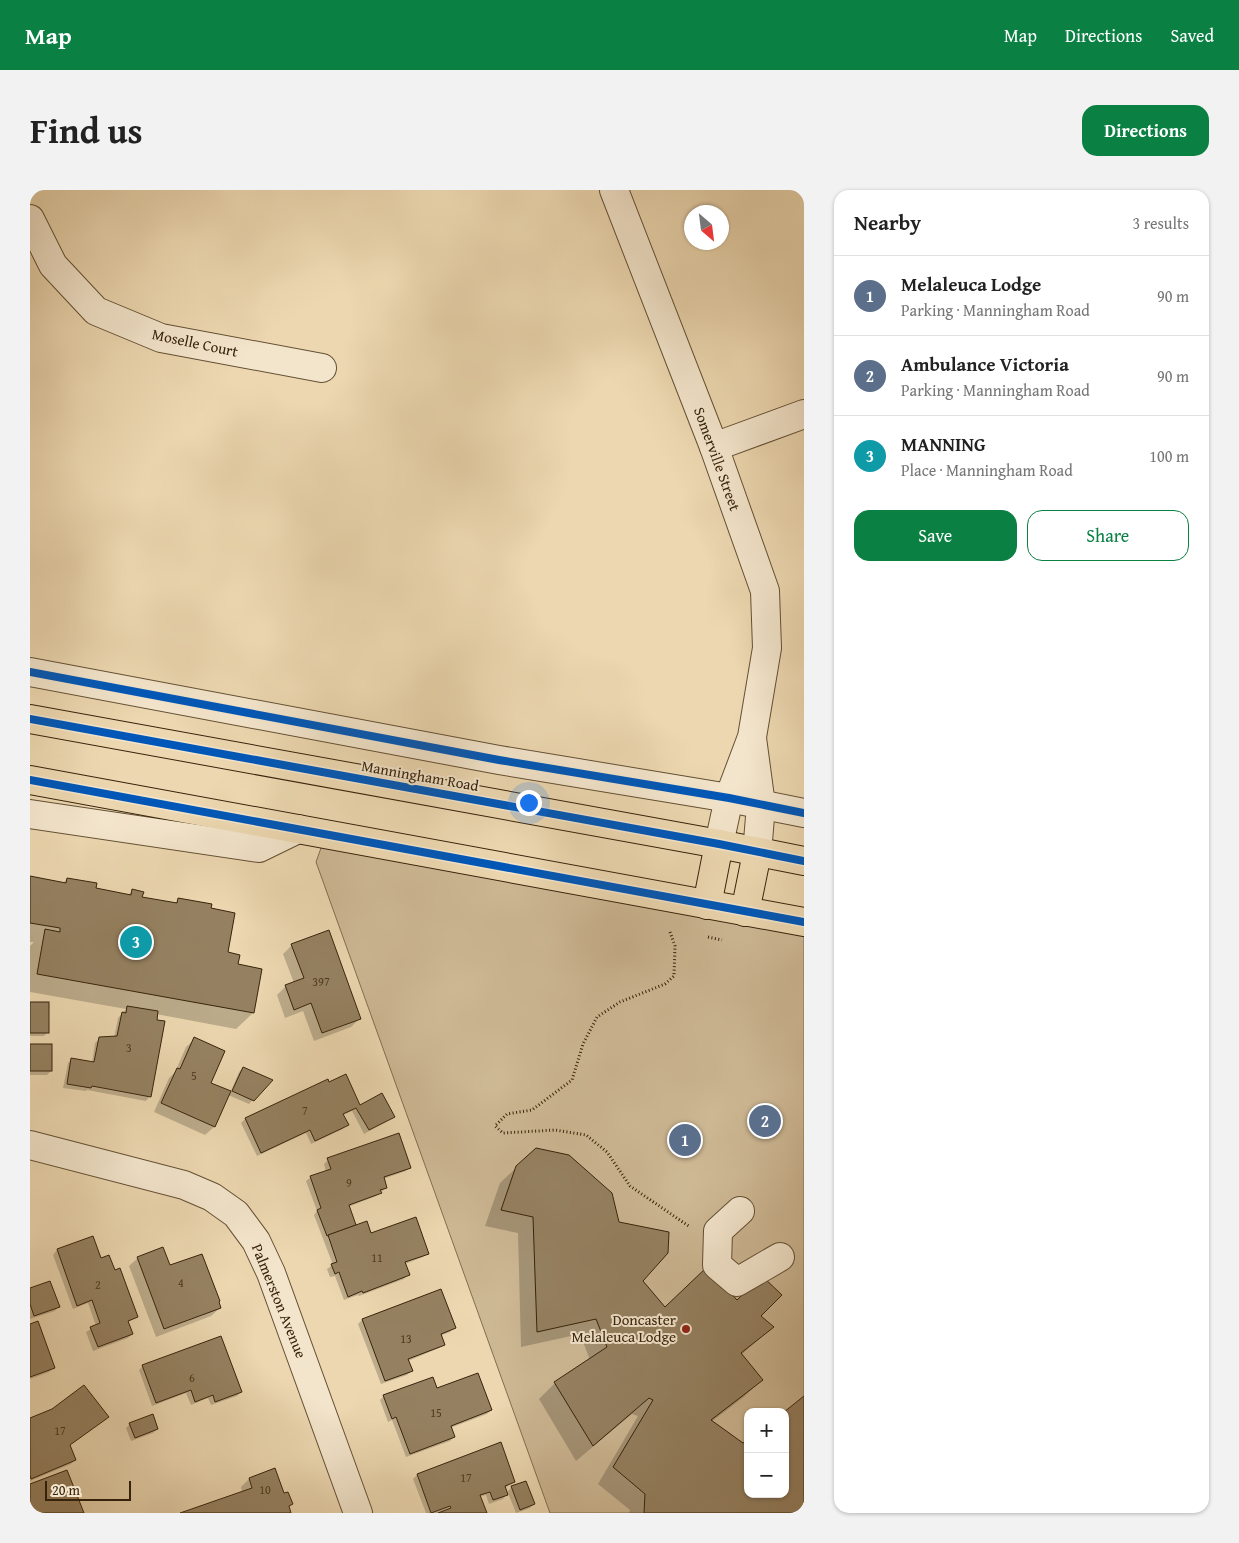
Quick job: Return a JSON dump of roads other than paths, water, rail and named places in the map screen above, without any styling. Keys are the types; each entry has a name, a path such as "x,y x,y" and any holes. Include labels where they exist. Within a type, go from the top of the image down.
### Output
{"main road":[{"name":"Manningham Road","path":"30,719 804,861"},
{"path":"30,780 804,922"},
{"path":"707,905 719,844"},
{"path":"745,912 757,853"}],"street":[{"name":"Somerville Street","path":"614,190 714,447 765,591 767,648 752,737 729,798 719,844"},
{"name":"Moselle Court","path":"30,219 54,266 96,311 161,338 322,368"},
{"path":"714,447 804,414"},
{"name":"Manningham Road","path":"30,672 499,760 729,798 804,813"},
{"name":"Somerville Street","path":"752,737 761,805 757,853"},
{"path":"30,814 259,848 298,829"},
{"name":"Palmerston Avenue","path":"30,1145 184,1185 212,1197 236,1214 256,1241 271,1273 358,1513"},
{"path":"740,1212 718,1231 717,1265 737,1282 780,1258"}],"place":[{"name":"MANNING","path":"136,942"},
{"name":"Ambulance Victoria","path":"765,1121"},
{"name":"Melaleuca Lodge","path":"685,1140"},
{"name":"Doncaster Melaleuca Lodge","path":"686,1329"}]}
